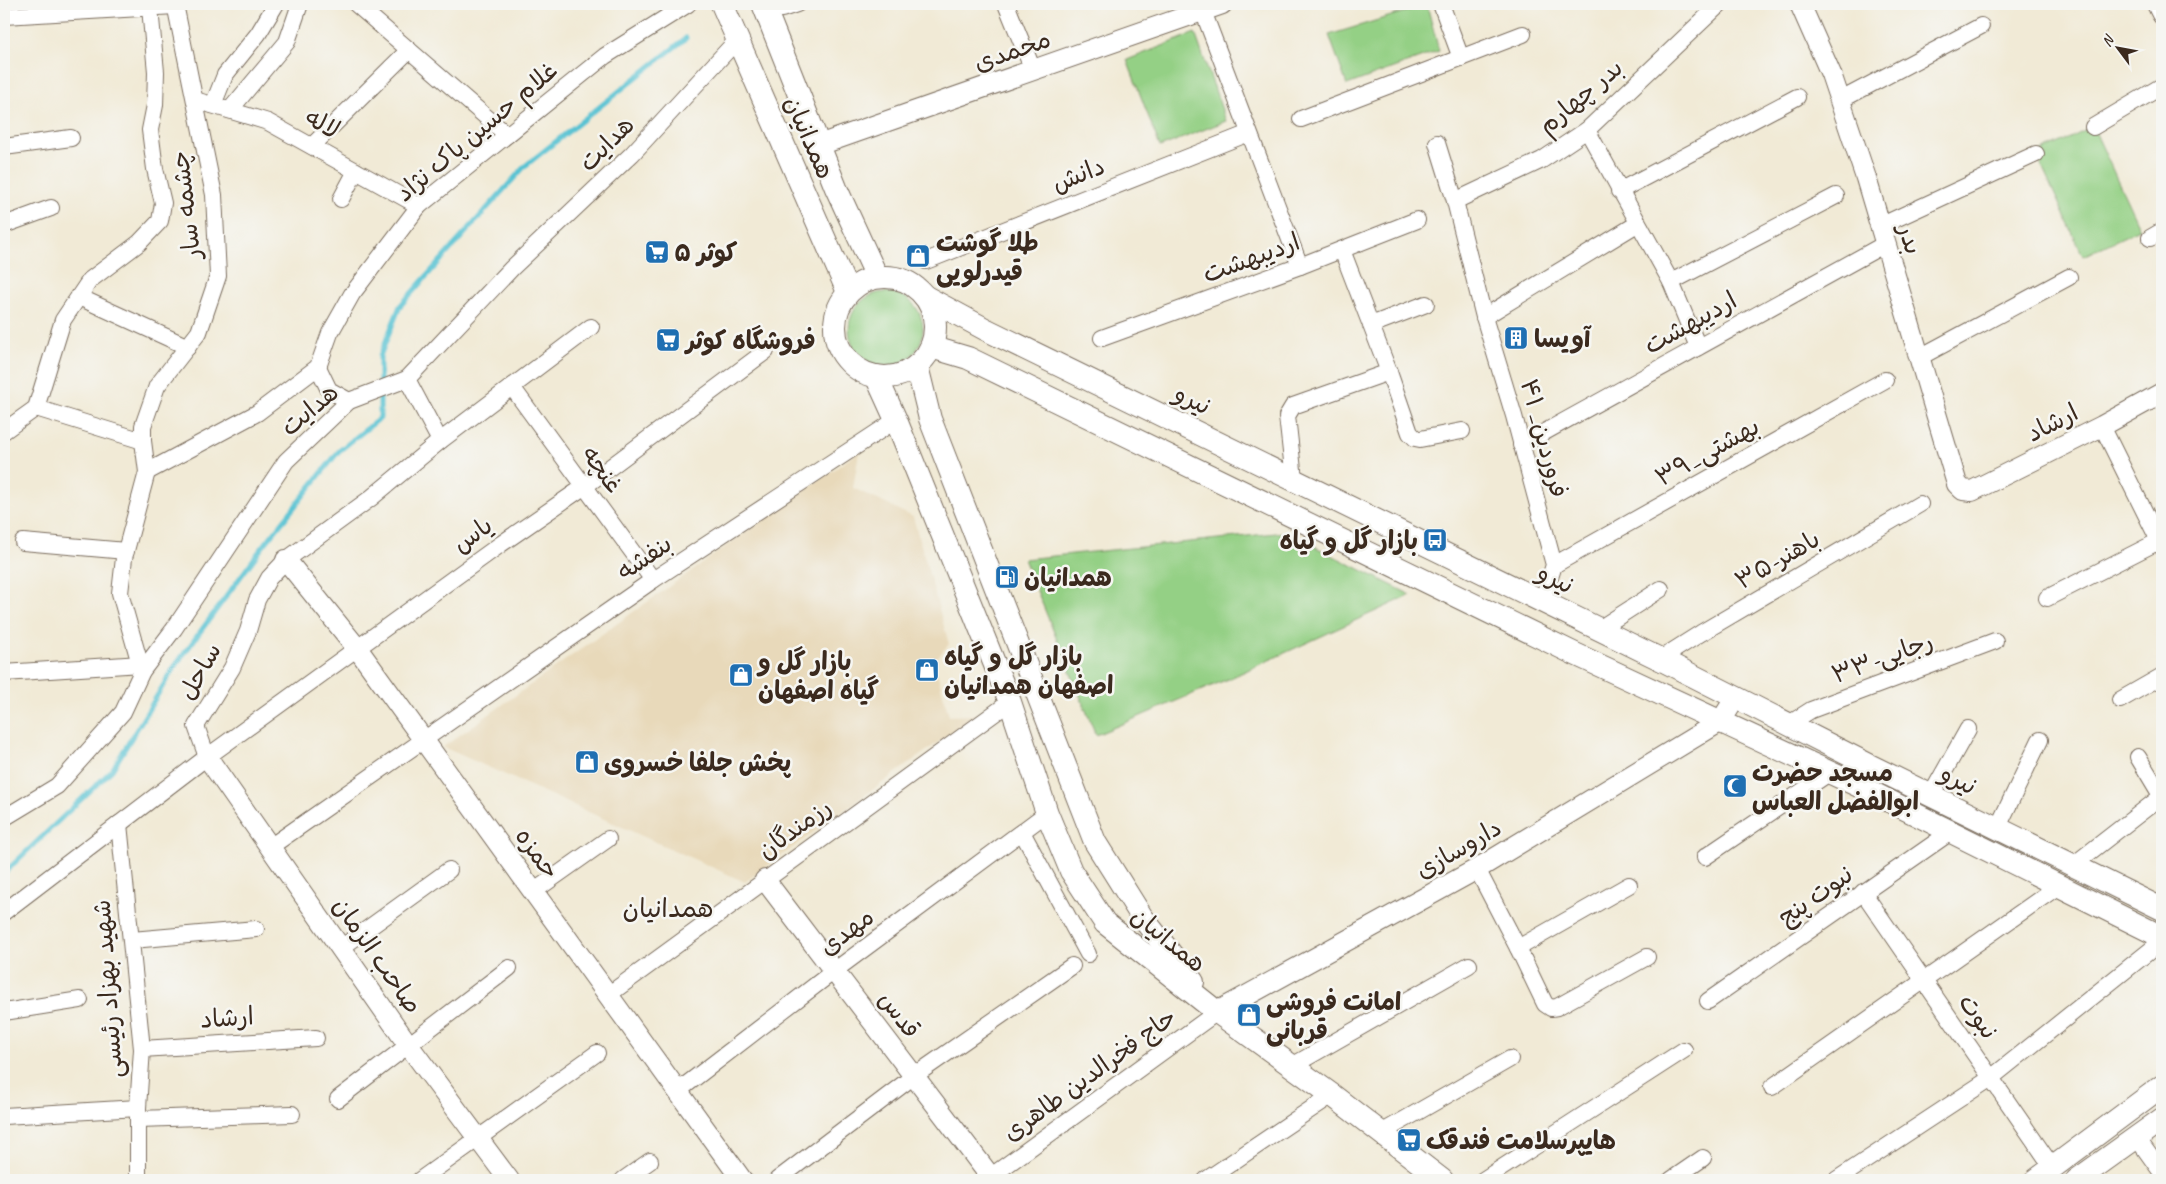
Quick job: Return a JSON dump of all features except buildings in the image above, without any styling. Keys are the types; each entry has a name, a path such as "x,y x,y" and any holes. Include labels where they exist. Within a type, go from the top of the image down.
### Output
{"main road":[{"name":"همدانیان","path":"722,4 848,292"},
{"name":"همدانیان","path":"776,7 819,145 836,188 877,277"},
{"path":"891,276 904,280 916,287 926,297 934,312 935,330 931,347 917,366 897,375 876,376 862,371 849,362 840,350 835,335 835,320 840,305 848,292 862,282 877,277 891,276"},
{"name":"نیرو","path":"926,297 985,328 1660,659 2072,866 2162,909"},
{"path":"968,358 985,328"},
{"name":"نیرو","path":"931,347 968,358 1575,654 1952,831 2162,937"},
{"name":"همدانیان","path":"917,366 930,419 1095,842 1142,917 1217,1012"},
{"name":"همدانیان","path":"876,376 896,420 1010,702 1047,813 1071,871 1106,923 1217,1012 1332,1095 1435,1178"},
{"path":"2045,1174 2162,1086"},
{"path":"2077,1180 2162,1119"}],"street":[{"path":"213,105 225,75 258,34 276,4"},
{"path":"230,110 287,42 300,4"},
{"path":"356,4 508,135"},
{"name":"غلام حسین پاک نژاد","path":"318,367 330,334 352,294 419,206 606,56 688,4"},
{"path":"1006,4 1033,70"},
{"path":"1441,4 1461,58"},
{"name":"بدر چهارم","path":"1455,201 1542,160 1587,130 1720,4"},
{"name":"بدر","path":"1800,4 1832,74 1920,357 1957,484 1963,490"},
{"path":"2157,4 2162,14"},
{"path":"9,12 63,8 175,5"},
{"name":"چشمه سار","path":"147,472 143,426 157,386 199,332 218,276 214,195 175,5"},
{"path":"4,431 36,408 64,320 90,280 139,243 160,220 163,203 155,169 150,130 155,105 156,72 148,6"},
{"path":"1212,7 1249,133 1300,266"},
{"name":"محمدی","path":"819,145 1212,7"},
{"path":"1839,101 1981,26"},
{"path":"1301,119 1523,34"},
{"name":"هدایت","path":"4,818 57,786 123,712 142,668 174,629 286,461 357,399 403,380 512,268 632,154 738,40"},
{"path":"312,146 409,50"},
{"path":"2093,127 2162,86"},
{"path":"1619,191 1797,97"},
{"name":"لاله","path":"195,100 268,122 419,206"},
{"path":"1587,130 1637,224 1671,282 1698,346"},
{"name":"دانش","path":"926,261 1249,133"},
{"path":"4,147 71,138"},
{"name":"۴۱ _فروردین","path":"1437,143 1455,201 1484,317 1514,416 1554,565"},
{"name":"اردیبهشت","path":"1521,445 1698,346 1882,235 2036,154"},
{"path":"342,199 356,170"},
{"path":"1671,282 1836,196"},
{"path":"4,225 51,208"},
{"name":"اردیبهشت","path":"1102,338 1300,266 1417,220"},
{"path":"1484,317 1637,224"},
{"path":"1342,250 1389,372 1410,433 1415,438 1420,439 1462,431"},
{"path":"1920,357 2069,278"},
{"path":"79,297 188,347"},
{"path":"1371,325 1426,304"},
{"name":"ساحل","path":"207,757 196,726 232,668 248,631 257,600 269,578 286,560 371,498 440,442 591,328"},
{"name":"یاس","path":"207,757 585,486 766,351"},
{"path":"4,673 142,668 120,593 126,550 147,472 257,413 318,367 329,390 357,399"},
{"path":"1294,479 1286,416 1289,410 1293,406 1389,372"},
{"path":"403,380 440,442"},
{"name":"۳۹_بهشتی","path":"1554,565 1885,380"},
{"name":"غنچه","path":"512,387 653,580"},
{"name":"ارشاد","path":"1963,490 1972,491 2102,426 2162,393"},
{"path":"36,408 143,441"},
{"name":"بنفشه","path":"270,847 653,580 896,420"},
{"path":"2047,598 2160,544 2102,426"},
{"name":"۳۵-باهنر","path":"1660,659 1920,504"},
{"path":"23,542 126,550"},
{"name":"حمزه","path":"286,560 357,648 742,1180"},
{"path":"1542,602 1554,565"},
{"path":"1599,629 1661,590"},
{"name":"۳۳-رجایی","path":"1789,724 1812,710 1995,641"},
{"path":"2120,700 2162,676"},
{"path":"1721,721 1736,697"},
{"name":"رزمندگان","path":"608,995 1010,702"},
{"name":"داروسازی","path":"1217,1012 1477,868 1721,721"},
{"path":"1931,795 1968,729"},
{"path":"1997,828 2040,740"},
{"path":"4,912 207,757"},
{"name":"صاحب الزمان","path":"207,757 409,1046 509,1180"},
{"path":"2072,866 2162,796 2138,757"},
{"path":"1705,857 1829,773"},
{"name":"مهدی","path":"678,1091 834,971 1047,813"},
{"name":"شهید بهزاد رئیسی","path":"119,824 142,1049 138,1113 138,1180"},
{"name":"نبوت پنج","path":"1708,1002 1952,831"},
{"path":"1022,832 1088,954"},
{"path":"534,892 608,839"},
{"path":"1477,868 1545,1004 1551,1008 1558,1007 1647,957"},
{"path":"341,948 449,870"},
{"name":"قدس","path":"765,880 990,1179"},
{"path":"1518,948 1629,885"},
{"path":"1772,1087 1925,982 2060,885"},
{"name":"نبوت","path":"1863,892 1992,1078 2045,1174"},
{"path":"132,940 256,929"},
{"path":"1836,1180 1992,1078 2162,942"},
{"path":"1292,1066 1469,965"},
{"path":"777,1180 914,1076 1072,966"},
{"path":"338,1099 509,968"},
{"path":"4,1012 80,1000"},
{"name":"حاج فخرالدین طاهری","path":"990,1179 1217,1012"},
{"name":"ارشاد","path":"142,1049 316,1038"},
{"path":"1483,1180 1684,1050"},
{"path":"420,1180 477,1137 597,1053"},
{"path":"1381,1133 1510,1059"},
{"path":"1206,1180 1332,1095"},
{"path":"4,1116 138,1113 292,1114"},
{"path":"2137,1138 2162,1173"},
{"path":"1671,1180 1703,1158"},
{"path":"623,1180 650,1161"}],"shaded area":[{"name":"بازار گل و گیاه اصفهان","path":"859,452 853,488 913,517 949,644 934,661 949,716 976,715 745,882 443,747"}],"green space":[{"path":"1427,5 1439,51 1347,85 1329,35"},
{"path":"1195,33 1226,121 1160,147 1127,60"},
{"path":"2093,127 2140,229 2083,256 2036,154"},
{"path":"886,292 907,298 917,308 923,329 917,350 907,360 886,366 865,360 855,350 849,329 855,308 865,298"},
{"path":"1286,532 1411,595 1228,679 1096,735 1024,559"}],"waterway":[{"path":"4,873 112,770 175,666 261,549 339,451 380,418 380,356 400,306 525,166 686,38"}],"place":[{"name":"کوثر ۵","path":"657,252"},
{"name":"طلا گوشت قیدرلویی","path":"918,256"},
{"name":"آویسا","path":"1516,338"},
{"name":"فروشگاه کوثر","path":"668,340"},
{"name":"بازار گل و گیاه","path":"1435,540"},
{"name":"همدانیان","path":"1007,577"},
{"name":"بازار گل و گیاه اصفهان همدانیان","path":"927,670"},
{"name":"بازار گل و گیاه اصفهان","path":"741,675"},
{"name":"پخش جلفا خسروی","path":"587,762"},
{"name":"مسجد حضرت ابوالفضل العباس","path":"1735,786"},
{"name":"امانت فروشی قربانی","path":"1249,1015"},
{"name":"هایپرسلامت فندقک","path":"1409,1140"}],"district":[{"name":"همدانیان","path":"668,908"}]}
